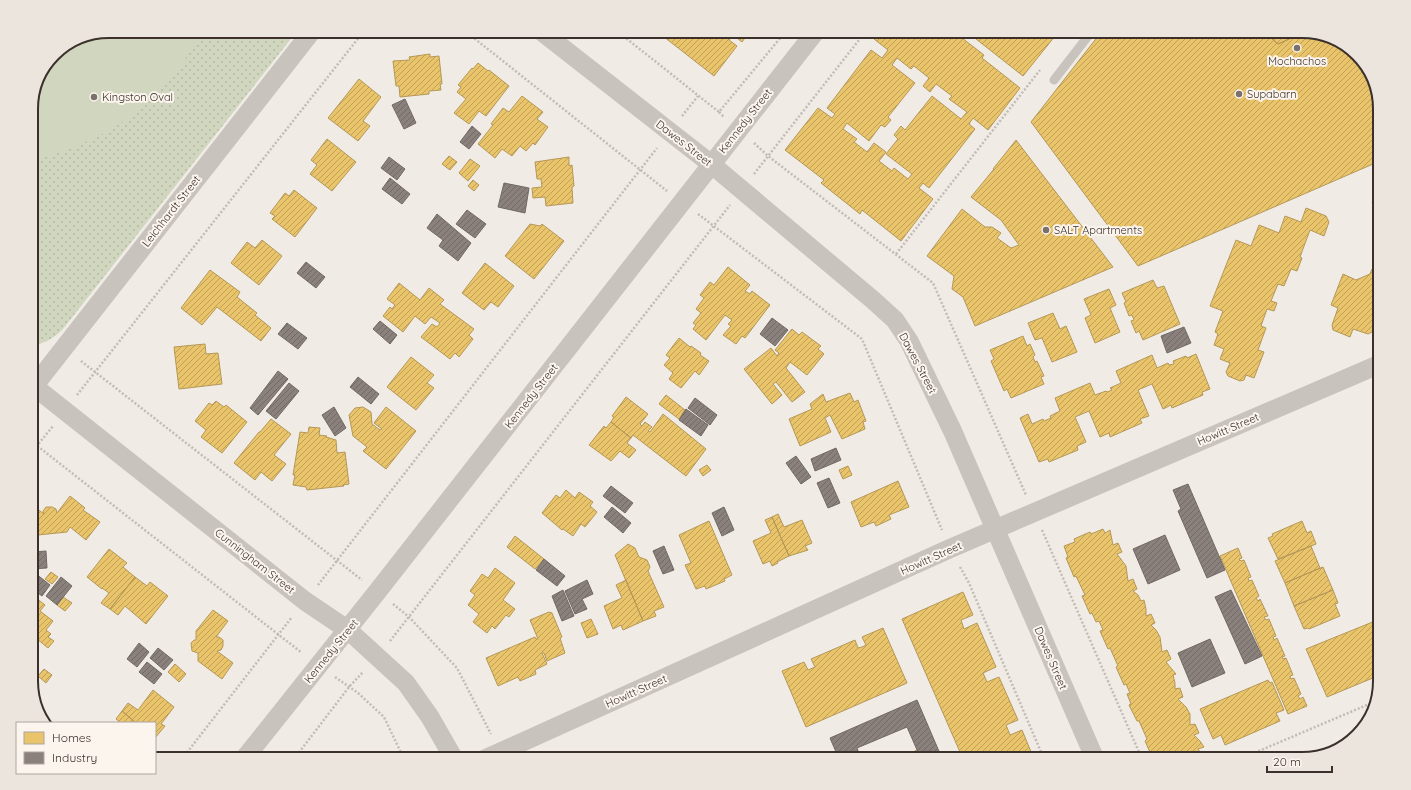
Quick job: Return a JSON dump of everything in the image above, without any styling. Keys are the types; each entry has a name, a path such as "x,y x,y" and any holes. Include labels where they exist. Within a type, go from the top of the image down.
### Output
{"street":[{"name":"Leichhardt Street","path":"38,380 307,38"},
{"name":"Dawes Street","path":"551,38 712,164 895,320 909,341 953,432 1092,752"},
{"name":"Kennedy Street","path":"250,752 348,630 810,38"},
{"name":"Howitt Street","path":"502,752 950,549 1373,367"},
{"name":"Cunningham Street","path":"38,392 305,601 348,630 406,683 430,717 450,752"}],"lane":[{"path":"1054,80 1087,38"}],"path":[{"path":"38,445 358,38"},
{"path":"474,38 681,203 714,226 862,339 950,549 969,583 1041,752"},
{"path":"626,38 719,112 768,156 933,283"},
{"path":"719,112 780,38"},
{"path":"299,752 349,687 377,658 861,38"},
{"path":"896,254 1043,66"},
{"path":"187,752 698,96"},
{"path":"65,347 94,372 409,617 458,668 491,752"},
{"path":"38,447 319,666 358,693 384,717 401,752"},
{"path":"1256,752 1369,704"}],"green space":[{"path":"109,38 292,38 63,329 56,335 38,344 38,105 40,91 45,78 53,66 70,50 91,40"},
{"name":"Kingston Oval","path":"109,38 196,38 187,56 171,78 153,98 131,116 108,131 57,153 38,158 38,105 40,91 45,78 62,56 82,43 91,40"}],"building: Homes":[{"path":"665,38 731,38 729,40 737,46 714,76"},
{"path":"737,38 745,38 742,42"},
{"path":"875,38 962,38 984,55 982,58 1020,88 988,130 973,118 969,124 975,129 929,188 923,183 919,188 933,199 901,241 862,210 860,214 821,183 824,180 785,150 818,108 832,118 835,114 827,108 871,50 882,58 888,50 874,39","holes":["897,58 911,69 914,66 929,78 923,86 930,92 936,84 952,96 949,99 967,112 961,119 932,96 905,130 901,126 894,135 898,139 886,154 912,174 908,179 894,168 892,171 879,161 886,152 874,143 867,152 854,142 857,139 843,129 847,123 869,141 881,125 885,127 891,120 888,117 915,83 892,65"]},
{"path":"977,38 1053,38 1023,76 976,39"},
{"path":"1097,38 1271,38 1278,44 1292,38 1320,40 1329,43 1345,53 1358,66 1366,78 1372,95 1373,105 1373,164 1138,266 1031,122"},
{"path":"1271,38 1292,38 1278,44"},
{"path":"430,54 430,57 439,56 442,84 440,84 441,90 429,91 429,94 400,97 399,86 396,86 393,61 410,60 409,57"},
{"path":"478,63 509,86 486,116 479,111 469,124 454,113 466,99 457,92 461,87 458,85"},
{"path":"359,79 381,97 363,121 370,126 358,141 328,118"},
{"path":"522,96 543,112 537,119 548,127 535,145 533,143 526,151 520,146 512,156 502,149 495,158 478,144 493,125 491,124 503,108 509,112"},
{"path":"327,139 356,162 332,191 310,174 317,165 311,160"},
{"name":"SALT Apartments","path":"1016,140 1113,267 975,326 963,297 952,289 954,276 927,256 962,209 985,227 992,227 1001,233 997,238 1011,248 1019,245 1001,220 971,197"},
{"path":"449,156 457,162 450,170 442,164"},
{"path":"569,157 569,166 572,165 574,186 572,187 573,203 546,206 545,197 533,198 532,188 542,187 541,179 537,179 535,162"},
{"path":"470,159 480,166 468,181 459,173"},
{"path":"473,180 479,185 474,191 468,186"},
{"path":"294,190 317,208 295,237 272,219 275,216 270,213 285,193 289,196"},
{"path":"1306,208 1326,216 1329,222 1324,236 1310,230 1300,257 1302,258 1297,271 1291,269 1284,286 1278,284 1271,301 1277,303 1274,311 1267,309 1261,326 1266,328 1258,350 1264,352 1254,378 1246,375 1244,380 1240,381 1228,376 1226,372 1230,363 1220,359 1224,349 1214,345 1218,334 1215,332 1223,311 1210,306 1236,240 1251,246 1259,225 1279,233 1285,216 1301,222"},
{"path":"530,224 540,226 542,224 564,241 534,279 505,256"},
{"path":"262,240 282,256 259,285 231,263 247,242 255,248"},
{"path":"485,263 514,286 498,307 491,302 484,310 462,293"},
{"path":"728,267 750,285 745,291 750,294 752,291 770,305 745,338 742,336 736,344 723,335 731,326 728,324 732,320 725,315 706,340 693,329 696,325 693,323 701,313 696,309 704,298 700,295 710,282 714,285"},
{"path":"1373,269 1372,332 1368,334 1353,329 1350,337 1333,330 1332,325 1338,308 1331,305 1343,274 1356,280 1370,274"},
{"path":"210,270 240,292 237,297 257,313 255,315 271,328 261,341 217,307 202,325 181,308"},
{"path":"1153,280 1157,288 1164,286 1180,324 1143,340 1139,331 1136,333 1131,321 1134,320 1132,315 1129,316 1124,303 1126,302 1122,293"},
{"path":"399,283 420,300 429,288 444,300 440,304 474,329 469,335 473,339 459,357 455,353 450,359 421,337 432,324 437,327 440,323 431,317 425,324 415,316 403,332 383,316 390,307 392,309 395,305 387,299"},
{"path":"1109,289 1116,305 1110,308 1120,332 1095,343 1085,318 1091,315 1084,299"},
{"path":"1053,313 1060,329 1066,326 1077,352 1052,362 1042,338 1035,340 1028,323"},
{"path":"792,329 799,335 802,332 821,346 818,349 824,354 807,375 790,362 786,368 805,392 792,402 776,382 773,384 782,395 772,404 744,369 771,348 777,356 779,353 775,350"},
{"path":"1023,336 1027,346 1030,344 1035,355 1033,357 1035,362 1037,361 1044,376 1041,377 1044,384 1011,398 1007,389 1004,391 991,361 994,359 990,350"},
{"path":"679,338 690,347 691,346 701,353 700,355 709,361 699,375 695,371 681,388 669,379 673,373 664,365 670,358 666,355"},
{"path":"205,344 206,354 218,353 222,384 179,389 174,347"},
{"path":"1196,354 1210,389 1202,392 1203,395 1172,408 1171,405 1163,409 1152,384 1138,390 1149,416 1140,419 1142,423 1110,437 1109,433 1100,437 1089,411 1075,417 1086,442 1077,446 1078,450 1049,462 1048,459 1039,462 1020,418 1028,414 1032,424 1043,419 1044,421 1051,418 1050,416 1060,411 1055,398 1090,383 1095,395 1112,390 1110,388 1121,383 1116,371 1152,355 1157,368 1168,363 1169,365 1174,364 1173,361 1186,356 1187,358"},
{"path":"411,357 434,375 427,383 434,388 416,410 387,387"},
{"path":"850,393 854,402 858,400 866,421 863,422 865,429 842,439 830,415 825,418 831,432 800,446 789,419 812,409 810,404 823,394 826,402"},
{"path":"666,395 685,410 679,419 659,404"},
{"path":"626,397 648,414 640,424 642,426 645,422 652,427 648,431 650,432 663,414 706,449 686,476 633,435 631,438 611,422 614,417 612,416"},
{"path":"216,401 224,407 226,405 247,422 222,453 201,437 206,430 195,421 209,403 212,405"},
{"path":"363,407 371,412 372,424 380,430 382,429 374,423 386,407 416,431 386,469 363,451 367,447 353,436 349,415 355,408"},
{"path":"271,419 291,434 274,455 286,464 272,481 261,472 255,480 234,463"},
{"path":"611,422 631,438 627,443 636,450 629,458 620,451 611,461 589,445 604,426 606,428"},
{"path":"309,427 320,428 319,435 327,436 326,437 336,440 337,453 345,452 349,484 343,485 344,486 307,490 306,487 293,485 295,475 293,475 300,432 308,433"},
{"path":"707,465 711,470 703,476 699,470"},
{"path":"848,466 852,475 843,479 839,470"},
{"path":"898,481 909,507 889,515 891,519 876,526 874,522 861,527 851,502"},
{"path":"566,490 575,498 579,492 593,502 590,506 597,512 585,527 581,524 573,536 563,529 562,530 542,513 556,495 560,498"},
{"path":"70,496 85,508 83,510 100,522 86,540 70,527 67,532 38,535 38,509 44,514 43,511 46,507 52,507 56,509 57,513"},
{"path":"778,514 784,527 802,520 812,543 805,546 808,550 789,556 772,517"},
{"path":"772,517 789,556 772,566 770,561 763,564 753,541 771,533 765,520"},
{"path":"709,521 732,575 724,579 725,581 706,589 705,586 696,589 685,565 691,563 679,535"},
{"path":"1302,521 1307,533 1311,531 1316,544 1278,559 1268,538 1273,536 1272,534"},
{"path":"1103,529 1105,533 1110,530 1113,545 1118,543 1122,552 1117,554 1126,566 1128,581 1133,579 1137,589 1133,591 1138,595 1141,601 1144,600 1146,616 1151,614 1155,623 1151,625 1160,637 1162,652 1167,650 1171,659 1166,662 1176,674 1173,675 1175,689 1180,688 1183,697 1178,699 1186,707 1190,714 1190,725 1195,724 1199,733 1194,735 1204,747 1198,749 1200,752 1150,752 1145,741 1147,739 1139,721 1137,721 1129,705 1131,704 1127,694 1130,693 1126,684 1124,685 1110,648 1108,649 1100,631 1103,630 1099,621 1096,622 1092,613 1090,614 1082,596 1085,595 1076,576 1074,577 1066,558 1068,557 1064,546 1075,542 1074,539 1090,532 1091,534"},
{"path":"515,536 544,559 535,569 507,547"},
{"path":"628,544 635,548 639,557 647,560 650,567 648,571 664,607 654,611 656,616 643,621 615,555"},
{"path":"1311,546 1320,568 1285,583 1275,561"},
{"path":"1238,548 1242,558 1239,559 1241,561 1244,560 1251,577 1248,578 1249,581 1252,580 1259,596 1256,598 1258,601 1260,599 1268,616 1264,617 1266,620 1269,619 1276,636 1273,637 1274,640 1277,638 1285,656 1282,657 1283,659 1286,658 1293,675 1290,676 1291,679 1294,678 1301,694 1298,696 1300,699 1303,697 1307,706 1288,714 1220,556"},
{"path":"109,549 127,563 123,567 135,577 110,609 101,603 109,593 87,577"},
{"path":"1323,567 1333,590 1294,606 1285,583"},
{"path":"495,568 515,583 503,600 515,609 509,617 506,615 495,629 492,626 487,633 473,622 479,614 468,605 475,595 470,591 482,574 488,578"},
{"path":"51,572 58,577 52,584 45,579"},
{"path":"135,577 147,586 150,582 168,596 146,624 125,606 118,615 110,609"},
{"path":"626,580 643,621 623,630 621,625 613,629 604,606 622,598 616,585"},
{"path":"1333,590 1338,603 1335,604 1340,616 1309,629 1304,629 1294,606"},
{"path":"963,592 973,615 961,620 964,629 977,623 996,667 983,673 987,682 999,677 1018,720 1006,725 1010,735 1022,730 1031,752 960,752 902,619"},
{"path":"63,597 72,603 65,611 57,605"},
{"path":"38,600 45,605 40,611 53,621 46,630 51,634 48,637 54,641 48,648 38,640"},
{"path":"213,610 228,621 216,637 223,640 221,650 217,651 233,663 222,679 198,661 198,653 192,651 191,643 196,640 196,631"},
{"path":"549,612 552,613 562,637 560,638 565,653 547,661 544,653 542,653 547,664 535,670 536,674 520,681 518,677 498,686 486,658 535,637 538,639 530,620"},
{"path":"591,619 598,634 587,638 581,623"},
{"path":"1373,622 1373,678 1327,697 1306,649"},
{"path":"883,628 907,683 806,727 782,671 804,662 808,670 815,667 811,659 855,640 858,648 862,647 866,645 862,637"},
{"path":"175,664 186,674 179,682 168,672"},
{"path":"44,669 52,675 46,683 38,676"},
{"path":"1268,680 1270,683 1272,682 1284,710 1276,713 1280,721 1225,745 1221,735 1213,739 1200,709"},
{"path":"153,690 174,707 161,724 165,726 156,737 156,722 135,722 122,711 128,703 138,710"},
{"path":"122,711 135,722 120,722 116,719"}],"building: Industry":[{"path":"405,99 416,123 404,129 392,105"},
{"path":"472,126 481,134 469,149 460,142"},
{"path":"389,157 405,169 397,180 381,168"},
{"path":"390,178 410,194 402,204 382,189"},
{"path":"504,183 529,188 525,213 498,207"},
{"path":"467,210 486,224 475,238 456,224"},
{"path":"437,214 471,243 458,261 439,246 443,240 427,228"},
{"path":"306,262 325,277 316,288 297,273"},
{"path":"772,318 788,330 775,346 760,334"},
{"path":"380,321 397,335 390,344 373,329"},
{"path":"287,323 307,338 298,349 278,334"},
{"path":"1184,327 1191,343 1167,353 1161,336"},
{"path":"278,371 288,379 258,415 250,408"},
{"path":"358,377 379,394 371,404 350,387"},
{"path":"289,383 299,391 276,419 266,411"},
{"path":"695,398 717,415 710,425 688,408"},
{"path":"334,407 346,428 335,436 322,415"},
{"path":"686,409 708,425 701,436 679,420"},
{"path":"836,448 841,460 815,471 811,459"},
{"path":"796,456 811,477 801,484 786,463"},
{"path":"829,478 840,503 828,508 817,483"},
{"path":"1188,484 1225,570 1207,578 1178,511 1181,509 1173,490"},
{"path":"611,486 633,503 625,513 603,496"},
{"path":"612,507 631,523 623,533 604,517"},
{"path":"724,507 734,530 722,536 712,513"},
{"path":"1165,535 1180,570 1148,584 1133,549"},
{"path":"664,546 674,570 663,574 653,551"},
{"path":"46,551 47,568 38,569 38,552"},
{"path":"544,559 565,576 557,586 536,570"},
{"path":"38,575 50,585 42,596 38,593"},
{"path":"61,577 72,586 57,605 46,596"},
{"path":"587,580 593,594 582,599 587,609 575,614 565,591"},
{"path":"563,590 574,616 562,621 552,596"},
{"path":"1231,590 1262,656 1245,664 1215,597"},
{"path":"1210,639 1225,673 1192,687 1178,653"},
{"path":"139,643 149,652 137,667 127,659"},
{"path":"158,648 173,660 164,670 150,658"},
{"path":"147,662 162,674 154,684 139,672"},
{"path":"917,700 939,752 918,752 907,727 857,748 858,752 836,752 830,738"}],"place":[{"name":"Mochachos","path":"1297,48"},
{"name":"Supabarn","path":"1239,94"},
{"name":"Kingston Oval","path":"94,97"},
{"name":"SALT Apartments","path":"1046,230"}]}
